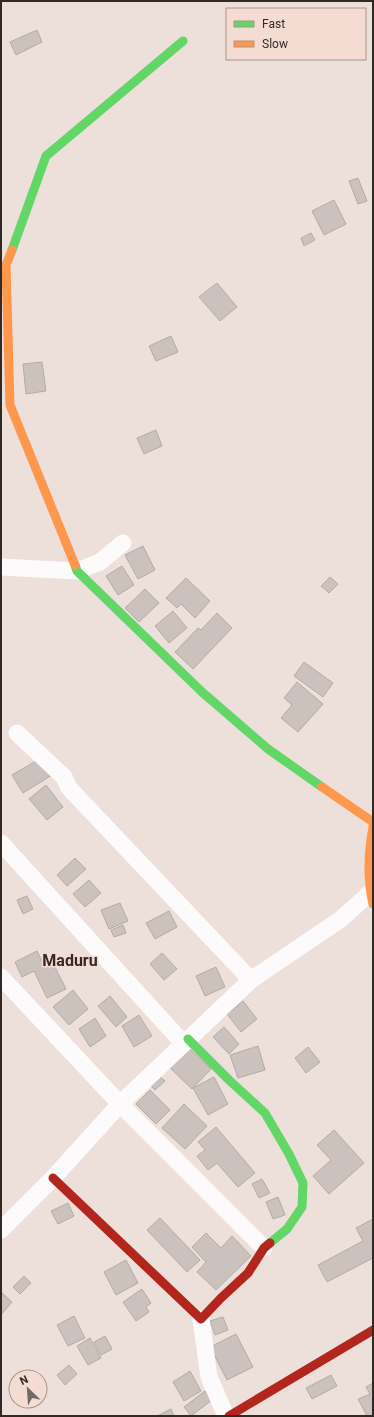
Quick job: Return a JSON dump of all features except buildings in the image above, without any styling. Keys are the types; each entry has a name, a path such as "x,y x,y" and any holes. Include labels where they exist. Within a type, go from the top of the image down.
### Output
{"street":[{"path":"183,41 46,156 6,265 10,405 76,571 202,692 262,744 373,822"},
{"path":"1,567 76,571 100,562 123,543"},
{"path":"17,732 64,777 69,788 251,980"},
{"path":"1,1230 53,1178 120,1104 251,980 341,919 372,896 369,845 373,827"},
{"path":"1,843 186,1041 265,1113 304,1183 302,1207 287,1229 264,1248 248,1273 201,1319"},
{"path":"1,977 120,1104 264,1248"},
{"path":"53,1178 201,1319 209,1377 227,1416 373,1330"}],"traffic: fast":[{"path":"12,250 46,156 183,41"},
{"path":"75,565 77,571 202,692 268,749 322,787"},
{"path":"188,1039 265,1113 289,1154 303,1183 302,1207 287,1229 270,1243"}],"traffic: slow":[{"path":"12,250 6,265 10,405 75,565"},
{"path":"322,787 373,822"},
{"path":"373,827 369,866 373,904"}],"traffic: jam":[{"path":"53,1178 201,1319 248,1273 264,1248 270,1243"},
{"path":"229,1416 373,1330"}],"district":[{"name":"Maduru","path":"70,960"}]}
